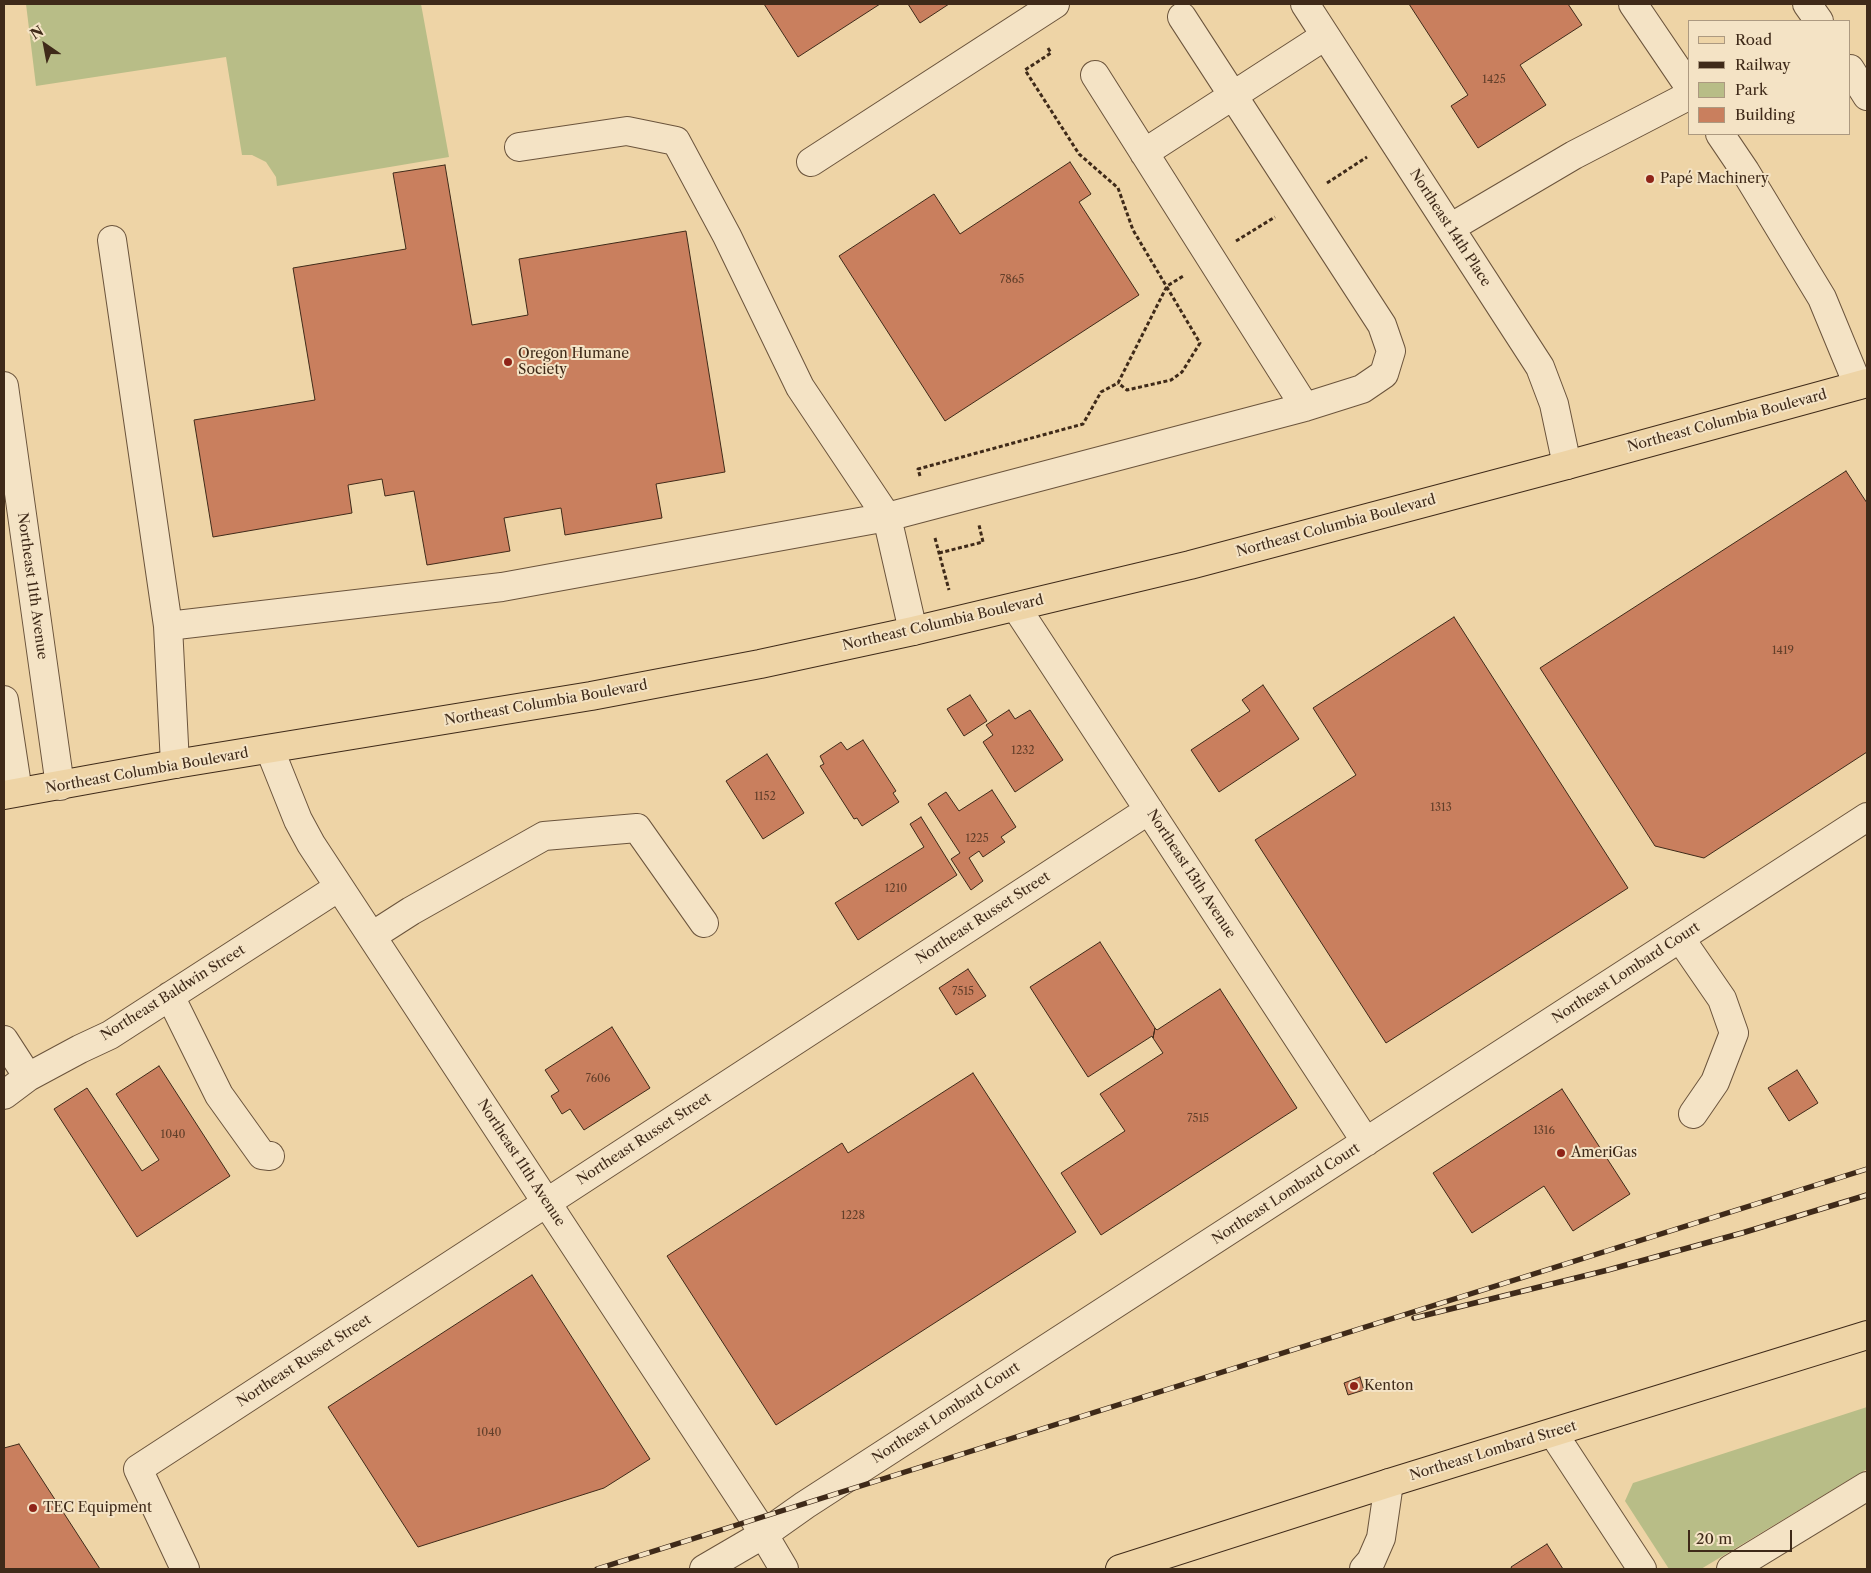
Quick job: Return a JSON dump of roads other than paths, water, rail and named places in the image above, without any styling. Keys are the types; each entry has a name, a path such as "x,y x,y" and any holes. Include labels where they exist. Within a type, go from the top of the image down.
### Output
{"main road":[{"name":"Northeast Columbia Boulevard","path":"11,794 176,764 591,696 760,664 913,631 1190,565 1863,384"},
{"name":"Northeast Lombard Street","path":"1120,1569 1389,1483 1867,1335"}],"street":[{"path":"811,162 1055,4"},
{"name":"Northeast 14th Place","path":"1305,4 1540,367 1554,404 1567,465"},
{"path":"1633,4 1688,85"},
{"path":"1807,4 1818,20"},
{"path":"168,626 502,587 887,517 1305,407 1362,389 1384,374 1391,351 1382,325 1182,17"},
{"path":"1144,152 1325,36"},
{"path":"1851,71 1867,96"},
{"path":"1095,75 1305,407"},
{"path":"1450,228 1574,155 1688,96"},
{"path":"519,147 627,131 676,142 727,236 800,386 887,517 913,631"},
{"path":"1721,135 1745,171 1822,298 1863,384"},
{"path":"112,240 168,626 176,764"},
{"name":"Northeast 11th Avenue","path":"4,386 60,786"},
{"name":"Northeast 13th Avenue","path":"1016,607 1366,1142"},
{"path":"4,700 11,794"},
{"name":"Northeast 11th Avenue","path":"270,750 298,820 339,887 764,1534 784,1569"},
{"name":"Northeast Russet Street","path":"184,1569 138,1469 1149,810"},
{"name":"Northeast Lombard Court","path":"704,1569 764,1534 812,1500 1867,817"},
{"path":"372,936 411,910 544,836 636,828 704,923"},
{"name":"Northeast Baldwin Street","path":"4,1095 28,1077 110,1035 339,887"},
{"path":"1680,938 1722,999 1734,1032 1716,1082 1693,1114"},
{"path":"170,996 219,1095 262,1155 270,1156"},
{"path":"4,1040 28,1077"},
{"path":"1553,1433 1642,1569"},
{"path":"1364,1569 1371,1561 1381,1538 1389,1483"},
{"path":"1731,1569 1867,1486"}],"railway":[{"path":"597,1569 1867,1169"},
{"path":"1414,1318 1608,1270 1742,1233 1867,1195"}],"place":[{"name":"Papé Machinery","path":"1650,179"},
{"name":"Oregon Humane Society","path":"508,362"},
{"name":"AmeriGas","path":"1561,1153"},
{"name":"Kenton","path":"1354,1386"},
{"name":"TEC Equipment","path":"33,1508"}]}
